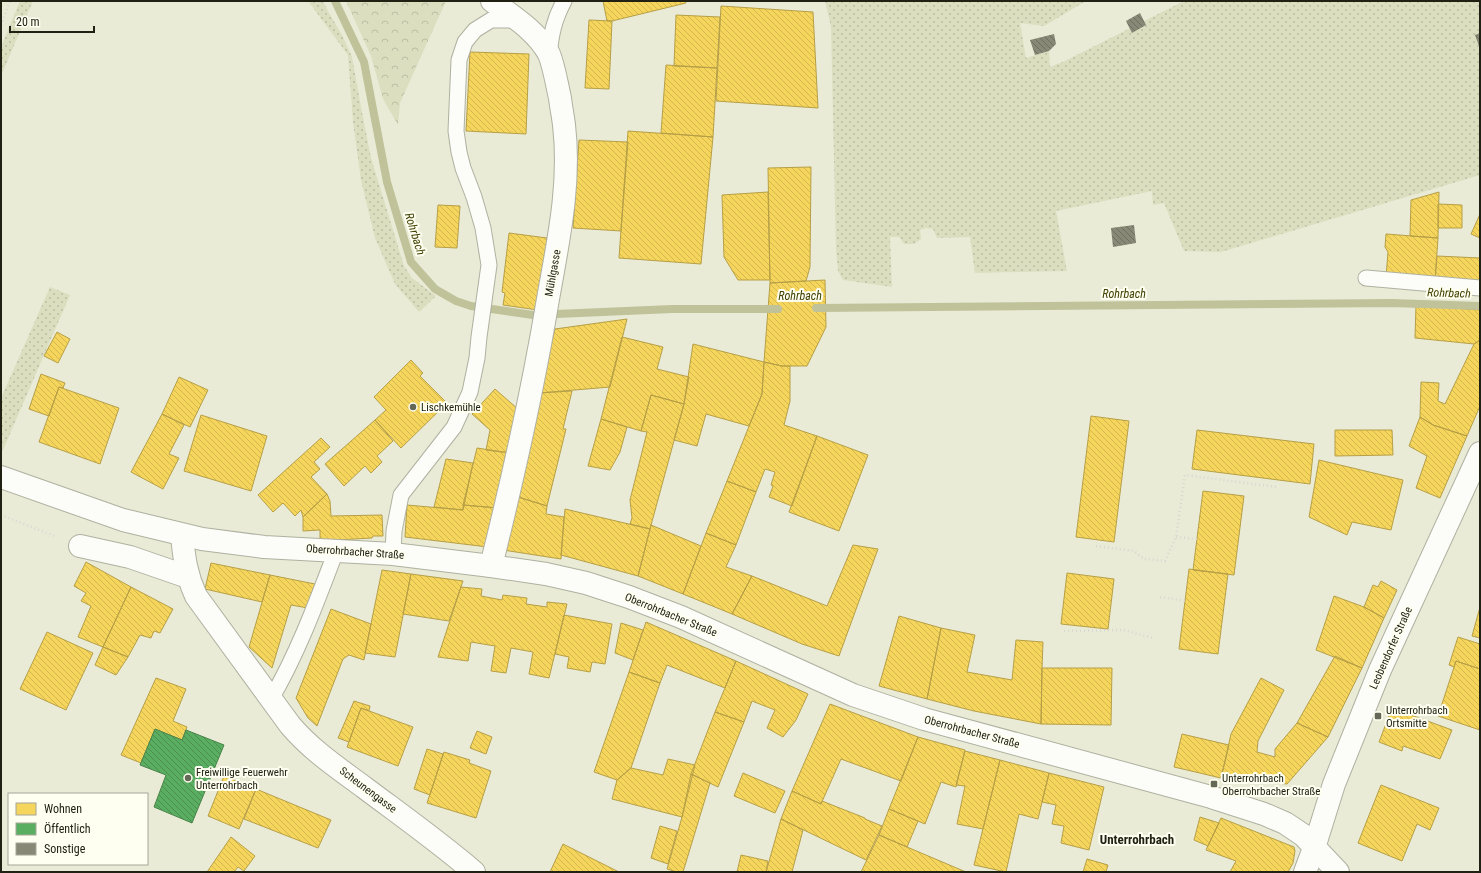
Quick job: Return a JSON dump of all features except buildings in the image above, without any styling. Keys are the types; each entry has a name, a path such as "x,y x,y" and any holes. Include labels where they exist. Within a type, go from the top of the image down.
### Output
{"main road":[{"name":"Mühlgasse","path":"491,566 521,440 543,333 561,228 566,160 564,125 558,88 549,56 542,43 517,20 492,1"},
{"name":"Leobendorfer Straße","path":"1305,872 1334,784 1380,670 1480,453"},
{"name":"Oberrohrbacher Straße","path":"1,477 123,520 182,535 264,547 393,554 546,574 586,583 629,597 681,617 853,695 924,719 1211,797 1264,814 1285,823 1303,835 1338,872"},
{"name":"Scheunengasse","path":"182,535 185,564 188,577 196,596 290,725 303,740 317,752 435,840 474,872"},
{"path":"80,546 136,559 188,577"}],"lane":[{"path":"549,56 552,32 564,1"},
{"path":"393,554 394,531 401,495 454,427 475,377 489,265 483,228 474,197 463,168 458,145 456,131 459,60 465,42 475,30 492,20 517,20"},
{"path":"1366,278 1480,288"},
{"path":"271,699 286,672 317,602 336,551"}],"path":[{"path":"1,24 10,1"},
{"path":"1096,546 1134,551 1144,558 1165,561 1176,537 1185,475 1277,487"},
{"path":"1,516 80,546"},
{"path":"1176,537 1197,539"},
{"path":"1160,597 1185,600"},
{"path":"1064,631 1123,630 1153,638"}],"green space":[{"path":"20,1 33,1 1,76 1,47"},
{"path":"308,1 323,1 342,35 352,57 371,158 404,266 412,278 436,296 419,312 395,284 375,238 361,180 353,122 348,55"},
{"path":"346,1 446,1 400,103 398,125 383,99 371,56"},
{"path":"825,1 1086,1 1044,26 1020,23 1026,58 1049,51 1050,67 1065,61 1184,1 1480,1 1480,175 1221,252 1184,251 1164,203 1153,205 1152,191 1056,211 1067,271 975,273 970,237 937,238 933,229 926,228 920,230 921,239 914,244 904,244 899,237 890,237 892,287 843,280 838,271 836,249 831,27"},
{"path":"50,287 70,295 3,450 1,449 1,398"}],"waterway":[{"name":"Rohrbach","path":"335,1 364,62 387,182 411,262 435,289 456,301 471,306 533,315 672,309 778,309"},
{"name":"Rohrbach","path":"816,308 1392,303 1480,306"}],"place":[{"name":"Lischkemühle","path":"413,407"},
{"name":"Unterrohrbach Ortsmitte","path":"1378,716"},
{"name":"Freiwillige Feuerwehr Unterrohrbach","path":"188,778"},
{"name":"Unterrohrbach Oberrohrbacher Straße","path":"1214,784"}],"district":[{"name":"Unterrohrbach","path":"1137,839"}]}
